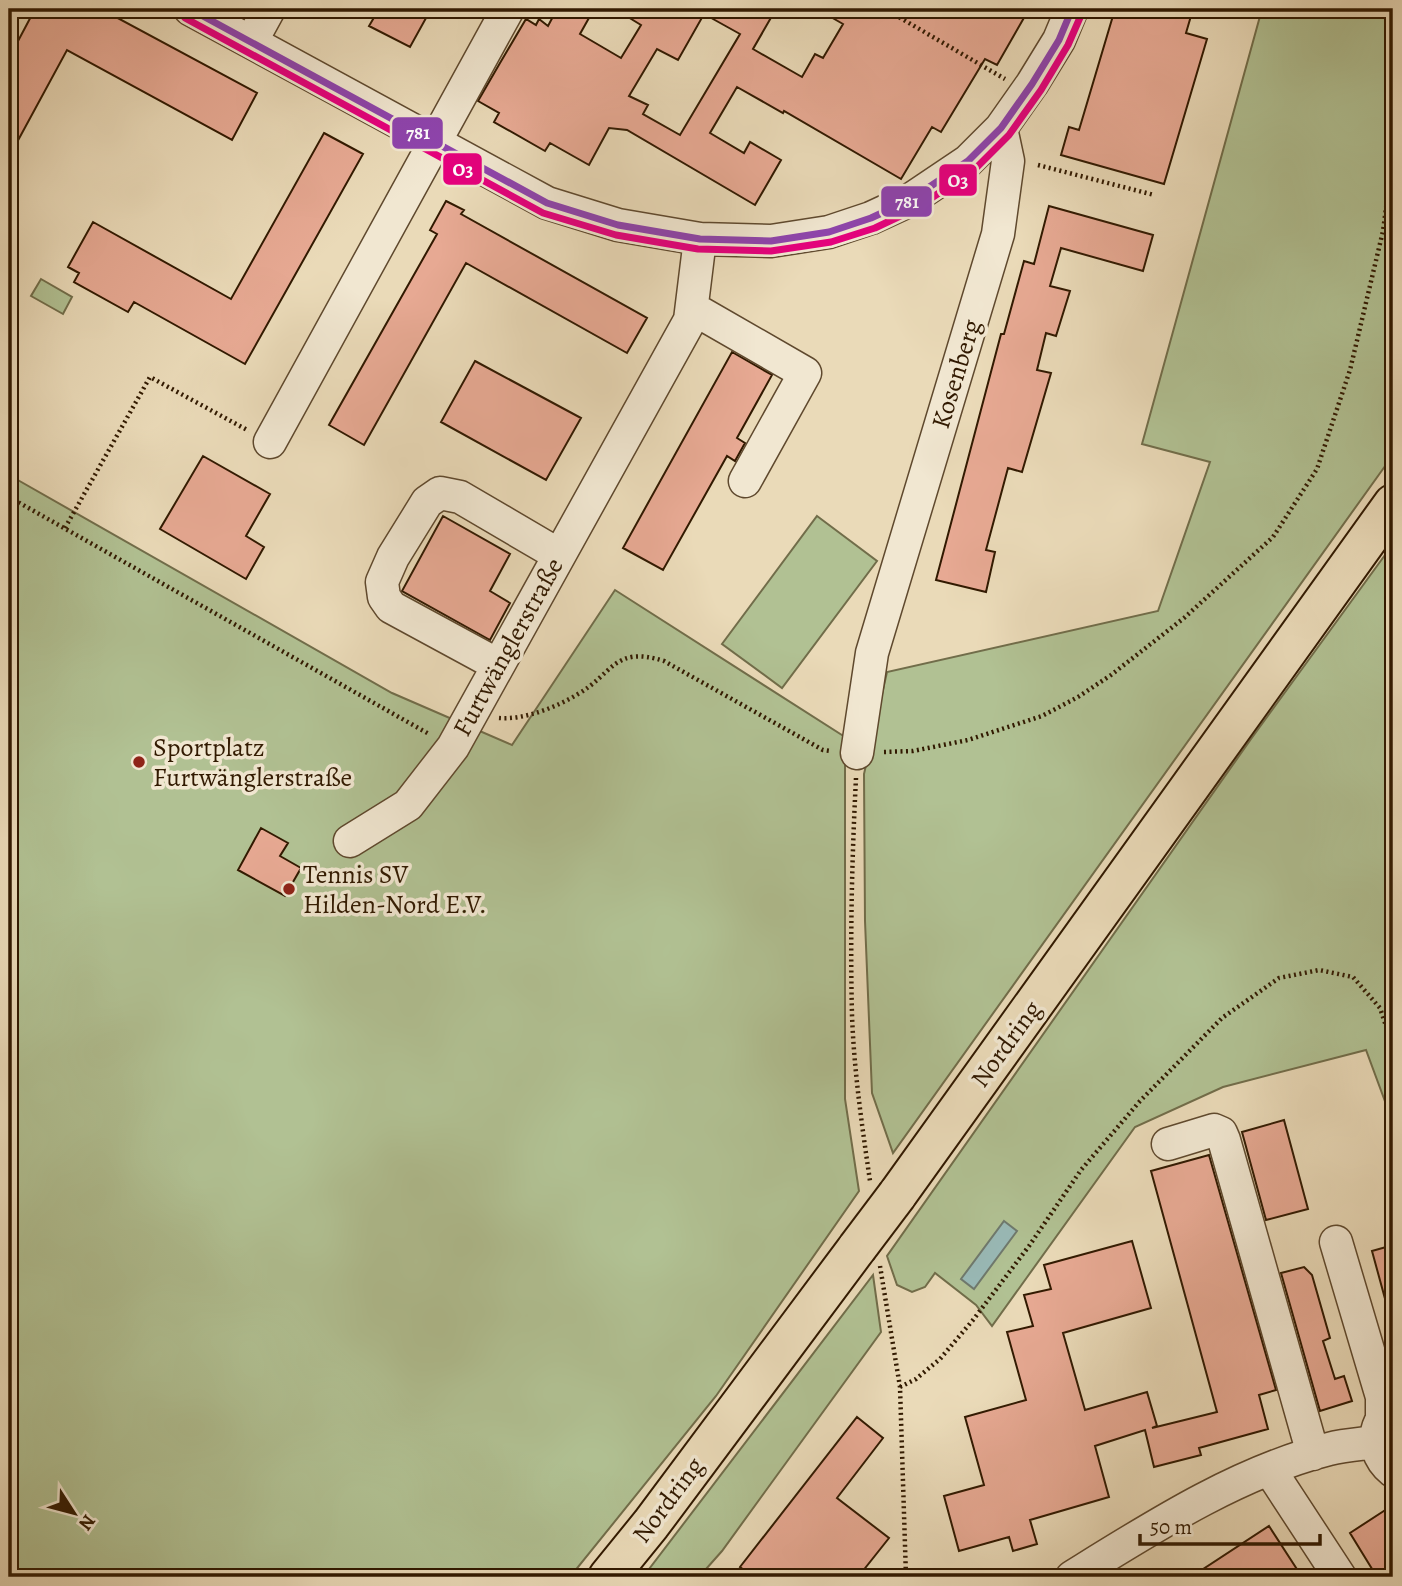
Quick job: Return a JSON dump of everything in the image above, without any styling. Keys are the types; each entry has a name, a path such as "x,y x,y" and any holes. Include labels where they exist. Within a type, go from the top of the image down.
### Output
{"main road":[{"name":"Nordring","path":"607,1577 869,1257 884,1189 1393,504"}],"street":[{"path":"190,9 547,203 618,225 700,239 781,240 829,232 871,218 910,200 968,161 1001,128 1059,40 1072,9"},
{"path":"251,42 269,9"},
{"path":"270,442 508,9"},
{"name":"Kosenberg","path":"857,752 873,653 998,234 1008,161 1001,128"},
{"name":"Furtwänglerstraße","path":"453,747 690,320 700,239"},
{"path":"692,309 806,373 745,481"},
{"path":"498,665 391,607 384,597 383,582 393,558 428,502 440,493 460,497 559,555"},
{"path":"350,841 408,805 453,747"},
{"path":"1168,1144 1214,1130 1221,1133 1312,1454"},
{"path":"1336,1242 1382,1397 1384,1422 1380,1455 1393,1471"},
{"path":"1072,1577 1158,1523 1199,1501 1270,1470 1330,1448 1384,1422"},
{"path":"1270,1470 1339,1577"}],"path":[{"path":"885,9 1011,83"},
{"path":"498,718 511,719 557,704 579,694 617,661 644,654 664,661 823,750 913,751 968,740 1042,716 1111,675 1184,618 1273,537 1317,469 1350,370 1383,231 1393,155"},
{"path":"1038,165 1154,195"},
{"path":"65,528 150,377 230,420"},
{"name":"Furtwänglerstraße","path":"9,497 453,747"},
{"path":"857,752 853,848 852,1016 860,1114 884,1189"},
{"path":"869,1257 900,1387 906,1577"}],"green space":[{"path":"1262,9 1393,9 1393,455 893,1153 872,1093 865,921 864,774 887,672 1158,611 1210,462 1142,444"},
{"path":"41,279 72,297 63,314 31,296"},
{"path":"9,475 392,693 512,745 615,590 845,737 845,1099 859,1191 716,1396 570,1577 9,1577"},
{"path":"817,516 877,561 782,688 722,644"},
{"path":"1393,544 1393,1123 1366,1050 1223,1087 1135,1127 992,1326 976,1305 935,1273 925,1287 912,1292 897,1285 887,1256 1251,739"},
{"path":"873,1275 881,1332 722,1551 699,1577 643,1577"}],"water":[{"path":"1004,1221 1017,1231 974,1289 961,1279"}],"building":[{"path":"35,9 101,9 257,93 232,140 67,50 9,157 9,58"},
{"path":"379,9 431,9 410,47 369,26"},
{"path":"557,9 594,9 580,34 621,58 641,25 615,9 776,9 753,49 802,77 815,54 823,58 843,24 817,9 1029,9 997,65 985,59 941,132 932,127 901,179 737,87 710,133 744,153 750,142 781,160 755,205 627,130 609,128 589,165 550,143 545,151 494,122 499,113 478,101 526,19 536,25 539,19 548,26","holes":["704,14 740,34 680,135 643,114 648,105 629,96 657,49 678,60"]},
{"path":"1115,9 1193,9 1186,33 1207,39 1164,184 1061,155 1069,127 1079,130"},
{"path":"324,133 363,154 245,364 134,302 128,312 74,282 79,273 68,267 93,222 231,299"},
{"path":"446,201 464,210 461,214 647,318 627,353 466,263 364,445 329,425 437,234 430,230"},
{"path":"1049,206 1153,235 1143,271 1061,248 1050,286 1070,291 1056,336 1046,333 1037,370 1051,373 1022,472 1008,468 986,550 995,552 986,592 936,580 1001,334 1004,334 1024,261 1034,264"},
{"path":"732,352 772,375 737,438 745,443 735,461 727,456 663,570 623,548"},
{"path":"475,361 581,418 546,480 441,422"},
{"path":"203,456 270,494 246,536 264,547 246,579 160,529"},
{"path":"443,516 510,554 490,591 510,603 490,640 402,591"},
{"path":"261,828 288,843 280,856 301,868 285,896 238,870"},
{"path":"1284,1120 1308,1209 1266,1220 1242,1132"},
{"path":"1209,1155 1276,1390 1259,1395 1268,1429 1199,1448 1201,1455 1154,1467 1145,1430 1095,1446 1109,1497 1030,1520 1037,1544 1013,1551 1009,1537 959,1551 944,1496 984,1485 965,1417 1026,1400 1007,1332 1033,1326 1024,1295 1051,1289 1044,1265 1132,1241 1151,1308 1063,1333 1085,1410 1147,1392 1157,1426 1152,1428 1217,1412 1151,1171"},
{"path":"1393,1245 1393,1306 1387,1306 1372,1251"},
{"path":"1304,1267 1312,1275 1330,1338 1323,1341 1335,1379 1344,1376 1352,1401 1320,1411 1281,1273"},
{"path":"857,1417 883,1438 837,1498 889,1538 858,1577 753,1577 740,1567"},
{"path":"1393,1505 1393,1577 1377,1577 1350,1533"},
{"path":"1269,1526 1302,1577 1191,1577"}],"waterway":[{"path":"1393,783 1389,786 1393,803"}],"transit line":[{"name":"781","path":"190,9 547,203 618,225 700,239 771,241 829,232 871,218 910,200 968,161 1001,128 1032,84 1059,40 1072,9"},
{"name":"O3","path":"185,18 543,213 616,235 698,249 771,251 831,242 875,228 915,209 975,169 1009,135 1041,90 1068,45 1082,13"}],"place":[{"name":"Sportplatz Furtwänglerstraße","path":"139,762"},
{"name":"Tennis SV Hilden-Nord E.V.","path":"289,889"}]}
